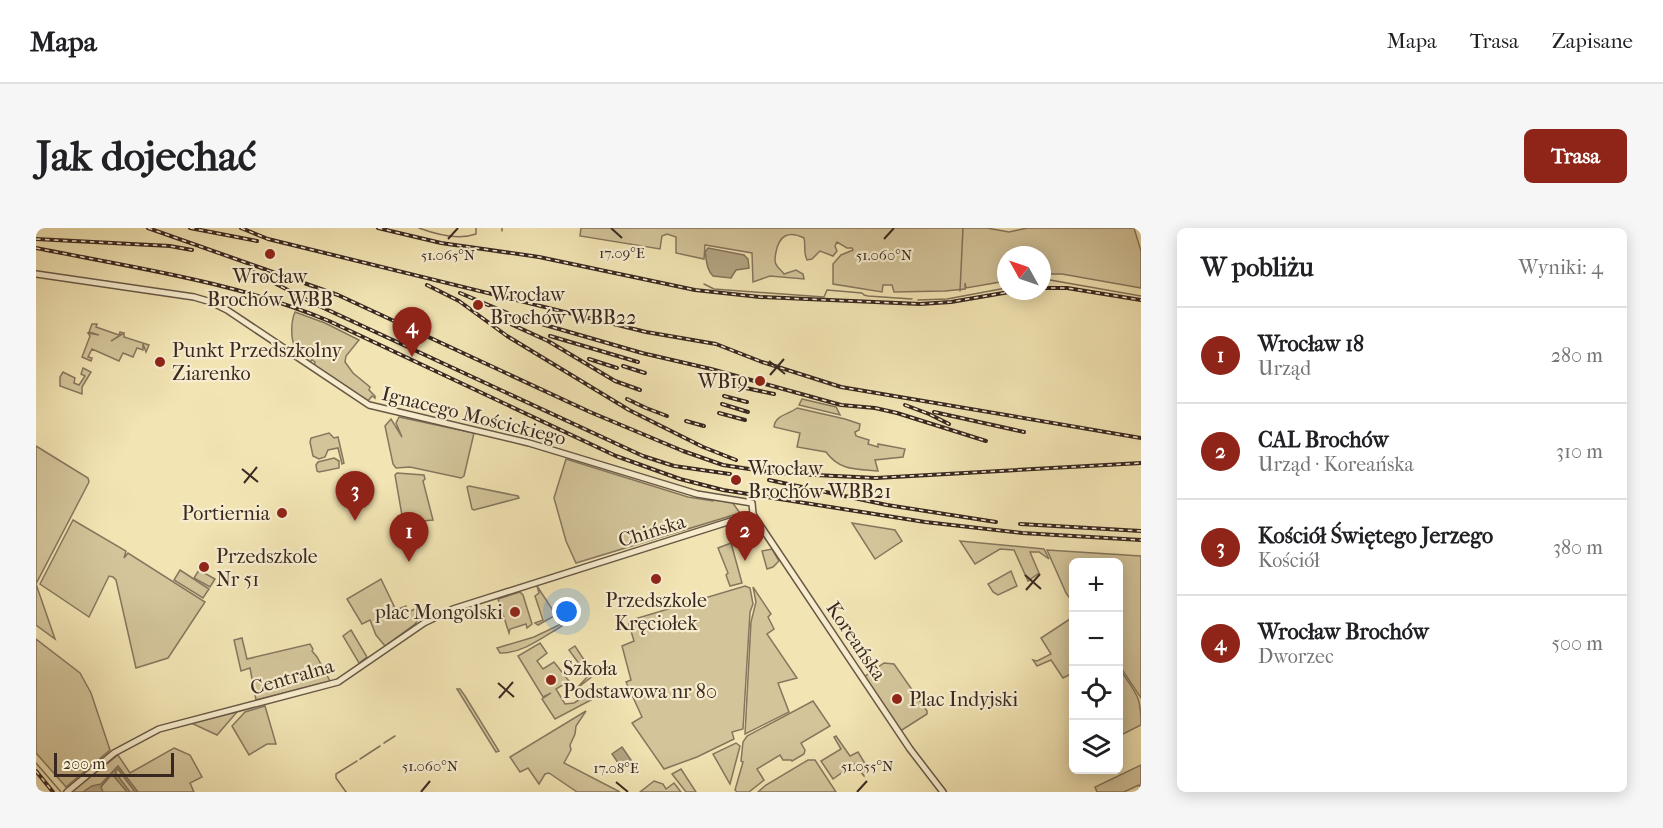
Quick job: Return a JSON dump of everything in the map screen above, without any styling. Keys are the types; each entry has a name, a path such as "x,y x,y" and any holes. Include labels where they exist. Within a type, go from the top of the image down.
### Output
{"street":[{"name":"Ignacego Mościckiego","path":"36,274 194,297 211,302 227,310 369,405 529,443 697,494 753,502 753,514"},
{"name":"Chińska","path":"559,575 753,514"},
{"name":"Koreańska","path":"753,514 910,749 943,792"},
{"name":"Centralna","path":"67,792 114,753 159,729 338,682 424,623 470,604 559,575"}],"shaded area":[{"path":"581,228 987,228 1009,232 1027,228 1134,228 1141,251 1141,288 1051,274 1051,246 997,246 997,283 966,288 965,283 965,289 945,291 894,292 892,285 883,285 882,292 833,284 833,264 841,255 853,250 837,242 835,246 837,251 833,256 820,251 812,259 807,260 804,238 793,235 785,236 779,242 775,263 784,274 796,270 803,274 804,279 770,276 753,282 752,253 705,245 704,259 676,253 676,237 667,234 662,236 660,249 580,236"},
{"path":"708,248 744,255 748,259 749,268 736,270 731,278 713,276 709,271 705,252"},
{"path":"295,312 325,323 359,340 346,356 345,362 353,373 370,387 369,390 375,398 372,396 367,402 314,366 315,362 304,358 305,355 296,349 292,336"},
{"path":"92,324 97,324 96,327 119,335 120,332 123,333 111,341 124,333 124,337 149,345 146,352 143,344 143,350 137,348 133,357 123,353 119,361 92,349 88,357 92,358 91,361 82,357 90,336 88,333 99,335 89,332"},
{"path":"83,368 91,372 82,387 82,394 60,386 60,377 63,372 75,378 74,383 79,385 85,376 81,374"},
{"path":"802,399 836,407 840,415 799,405"},
{"path":"797,408 860,424 859,430 855,432 856,436 869,440 868,444 878,447 878,444 905,449 903,457 875,460 878,471 863,470 843,466 826,452 797,447 800,433 774,427 779,418"},
{"path":"399,417 474,433 464,476 461,478 410,467 396,468 393,464 385,426 391,419 402,437 396,423"},
{"path":"329,433 334,438 338,437 344,463 342,464 338,448 328,450 325,457 319,459 313,456 311,438"},
{"path":"36,446 88,478 89,482 36,584"},
{"path":"334,458 339,461 339,468 317,471 318,462"},
{"path":"566,459 688,497 732,502 740,513 576,563 566,541 554,498"},
{"path":"397,473 424,475 423,481 433,520 404,527 395,475"},
{"path":"467,487 519,498 474,510"},
{"path":"73,520 126,551 124,558 128,553 205,602 168,658 136,668 116,580 113,577 109,576 89,617 40,584"},
{"path":"852,523 895,530 902,541 875,559"},
{"path":"960,541 1044,549 1049,559 1039,552 1030,552 1039,573 1028,581 1014,550 1000,549 975,564"},
{"path":"731,543 742,583 730,586 726,575 728,573 718,548"},
{"path":"772,549 779,561 767,569 762,551"},
{"path":"1047,550 1141,556 1141,698 1123,671 1123,558 1069,558 1069,597"},
{"path":"180,570 209,589 203,598 174,580"},
{"path":"199,570 215,579 210,587 194,578"},
{"path":"1011,571 1017,586 998,595 993,592 988,584"},
{"path":"381,579 396,610 406,606 408,612 415,609 418,620 385,646 376,635 370,620 362,624 347,599"},
{"path":"36,584 55,639 36,625"},
{"path":"537,586 556,615 538,625 535,623 543,620 535,596 539,593"},
{"path":"745,586 750,588 753,604 750,612 743,729 732,732 734,739 697,757 664,769 632,723 642,717 626,682 631,680 622,646 634,641 628,621"},
{"path":"753,587 771,614 768,617 774,629 767,634 797,678 778,683 789,712 745,734 751,622 756,602"},
{"path":"520,592 532,624 527,628 526,624 510,629 509,633 498,599"},
{"path":"1069,620 1069,675 1063,678 1051,660 1037,666 1033,660 1037,661 1051,654 1041,638"},
{"path":"561,624 562,626 540,640 516,651 500,653 497,648 534,637"},
{"path":"351,630 367,657 359,663 343,636"},
{"path":"242,638 247,659 310,644 330,681 256,700 250,668 241,671 234,640"},
{"path":"36,639 80,673 91,693 110,750 66,787 36,753"},
{"path":"540,643 547,653 537,661 543,669 554,662 569,681 556,689 565,704 574,703 582,698 583,692 578,687 588,676 569,650 575,646 594,675 580,686 591,700 555,719 542,699 551,693 543,697 518,656"},
{"name":"Plac Indyjski","path":"884,663 894,664 927,711 927,714 902,730 864,677"},
{"path":"1123,674 1138,698 1141,725 1123,734"},
{"path":"457,689 460,689 465,696 499,751 496,752"},
{"path":"813,701 830,726 801,743 805,750 804,754 792,761 783,760 780,755 757,769 764,780 749,792 737,792 735,790 743,762 741,761 743,742 747,736"},
{"path":"265,706 276,744 267,744 249,755 232,726 245,712"},
{"path":"236,710 237,712 217,735 191,723"},
{"path":"586,711 576,726 570,745 571,750 564,763 620,792 577,792 549,773 545,774 539,784 528,768 520,772 510,757"},
{"path":"836,736 850,756 858,752 869,770 864,776 854,764 833,779 821,761 841,749 834,737"},
{"path":"736,743 740,746 730,784 713,754"},
{"path":"622,747 631,760 621,767 612,754"},
{"path":"174,748 190,755 202,777 190,783 194,792 71,792 118,755 130,773"},
{"path":"808,760 815,760 836,792 758,792 766,785"},
{"path":"1141,765 1141,788 1139,785 1124,792 1097,792 1095,787"},
{"path":"118,766 138,792 135,792 118,769 115,772 130,792 127,792 112,774 101,787 103,792 83,792 92,786 101,784"},
{"path":"681,769 696,792 686,792 672,774"},
{"path":"654,781 663,784 666,789 674,783 681,792 640,792"}],"waterway":[{"path":"419,228 455,236 476,234 476,228"},
{"path":"960,291 963,228"},
{"path":"1051,280 1141,296"},
{"path":"704,284 714,289 824,297 827,290 912,299"},
{"path":"918,300 947,299 997,290"},
{"path":"384,743 395,736"},
{"path":"360,759 380,746"},
{"path":"346,792 336,778 336,774 357,761"},
{"path":"36,763 61,792"}],"railway":[{"path":"148,228 338,295 590,412 683,451 723,465 775,473 876,478 1141,463"},
{"path":"190,228 257,241"},
{"path":"241,228 268,239 646,332 716,344 762,362 841,387 1141,438"},
{"path":"378,228 441,243 539,257 695,290 760,297 920,304 951,302 997,294"},
{"path":"36,239 170,246 192,250"},
{"path":"36,248 185,277 294,307 329,321 616,456 680,479 723,490 925,522 1022,533 1141,540"},
{"path":"249,270 315,304 643,456 674,466 730,474"},
{"path":"427,285 459,301 507,336 629,410 703,447 736,460"},
{"path":"1051,288 1067,288 1141,300"},
{"path":"460,293 514,316 642,353 711,369 841,405 875,408 897,413 986,441"},
{"path":"502,320 548,341 615,381 640,390"},
{"path":"550,336 638,362"},
{"path":"589,359 617,368"},
{"path":"623,366 645,373"},
{"path":"727,384 774,394"},
{"path":"724,396 747,402"},
{"path":"627,399 667,416"},
{"path":"722,404 748,412"},
{"path":"905,405 949,424"},
{"path":"934,412 1024,432"},
{"path":"719,413 745,420"},
{"path":"686,421 704,426"},
{"path":"769,480 887,505 996,522"},
{"path":"1020,524 1141,531"},
{"path":"36,771 53,792"}],"place":[{"name":"Wrocław Brochów WBB","path":"270,254"},
{"name":"Wrocław Brochów WBB22","path":"478,305"},
{"name":"Wrocław Brochów","path":"412,357"},
{"name":"Punkt Przedszkolny Ziarenko","path":"160,362"},
{"name":"WB19","path":"760,381"},
{"name":"Wrocław Brochów WBB21","path":"736,480"},
{"name":"Portiernia","path":"282,513"},
{"name":"Kościół Świętego Jerzego","path":"355,521"},
{"name":"CAL Brochów","path":"745,561"},
{"name":"Wrocław 18","path":"409,562"},
{"name":"Przedszkole Nr 51","path":"204,567"},
{"name":"Przedszkole Kręciołek","path":"656,579"},
{"name":"plac Mongolski","path":"515,612"},
{"name":"Szkoła Podstawowa nr 80","path":"551,680"},
{"name":"Plac Indyjski","path":"897,699"}]}
